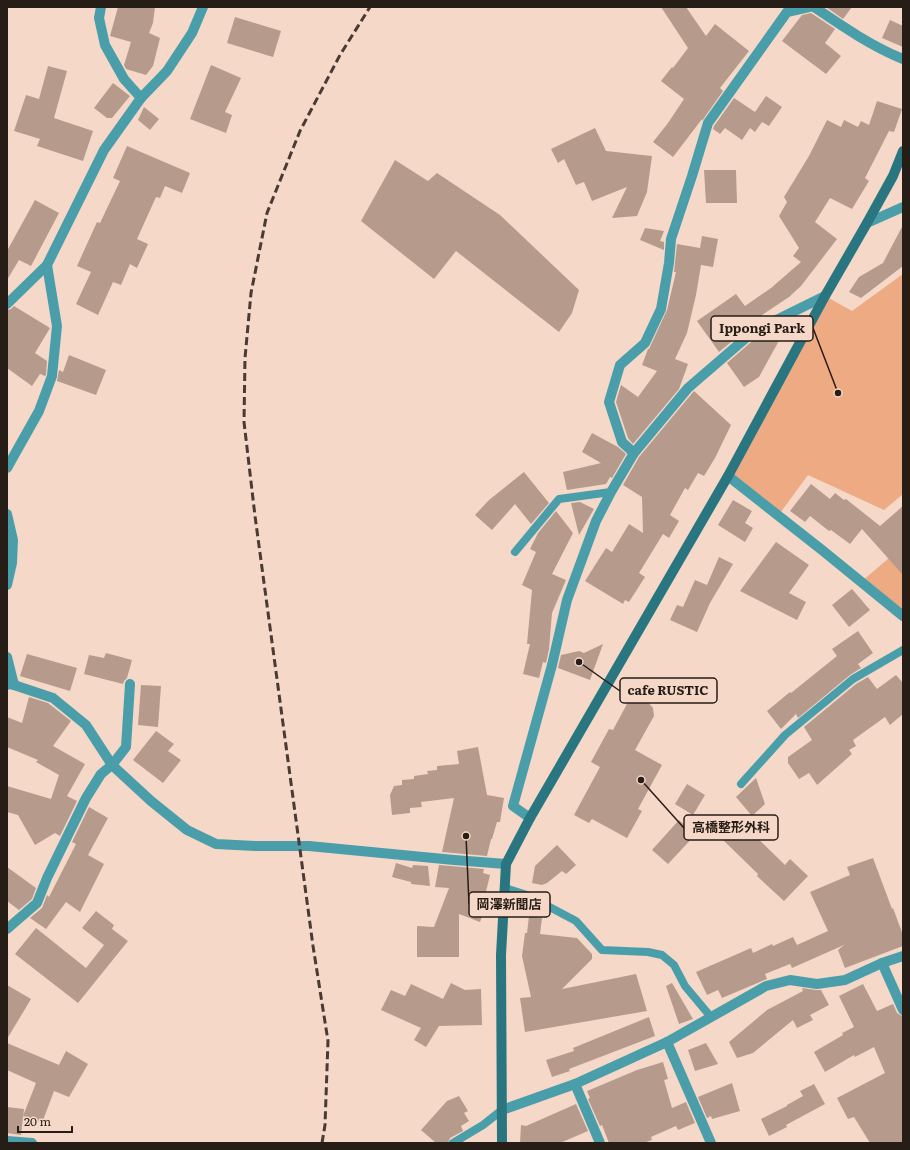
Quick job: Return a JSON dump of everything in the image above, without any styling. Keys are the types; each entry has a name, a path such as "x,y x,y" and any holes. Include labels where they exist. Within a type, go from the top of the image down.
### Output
{"street":[{"path":"101,7 100,18 105,46 124,79 141,98"},
{"path":"7,304 47,265 104,150 141,98 167,71 192,33 203,7"},
{"path":"634,453 622,442 610,402 620,365 645,343 662,309 671,239 708,123 786,12 809,7"},
{"path":"814,7 854,34 888,53 903,59"},
{"path":"502,1143 501,954 506,864 530,818 728,476 824,296 893,176 903,151"},
{"path":"867,223 903,207"},
{"path":"7,468 39,411 52,376 57,326 47,265"},
{"path":"530,818 513,806 552,665 567,600 596,521 611,492 634,453 688,388 754,331 824,296"},
{"path":"728,476 903,616"},
{"path":"7,514 14,540 12,563 7,585"},
{"path":"7,657 10,685 53,698 86,724 112,765 187,830 216,844 309,846 506,864"},
{"path":"7,929 37,903 47,878 86,798 101,774 112,765 126,747 130,684"},
{"path":"502,1110 575,1084 667,1042 766,986 790,980 817,984 845,980 882,963 903,956"},
{"path":"882,963 903,1010"},
{"path":"667,1042 710,1143"},
{"path":"575,1084 600,1143"},
{"path":"7,1141 32,1143"}],"lane":[{"path":"515,552 559,499 611,492"},
{"path":"741,784 784,735 853,679 903,650"},
{"path":"505,888 527,895 576,921 602,950 648,952 662,955 674,965 685,986 711,1017"},
{"path":"453,1143 483,1125 502,1110"}],"shaded area":[{"path":"903,274 903,494 884,510 808,475 778,516 728,476 825,296 852,311"},
{"path":"903,546 903,616 861,582"}],"building":[{"path":"118,7 155,7 153,23 149,33 160,38 153,66 146,75 126,69 124,65 131,42 110,36"},
{"path":"661,7 686,7 706,36 715,24 749,51 720,88 723,91 702,121 702,119 673,157 653,142 684,99 661,81 688,48"},
{"path":"826,7 852,7 843,19"},
{"path":"811,13 835,29 825,43 841,56 826,74 782,41 802,15"},
{"path":"235,17 281,31 273,57 227,43"},
{"path":"890,20 903,26 903,47 882,38"},
{"path":"211,65 241,78 225,112 232,115 226,133 190,119"},
{"path":"48,66 67,71 54,118 93,131 83,161 37,146 40,139 14,131 26,95 39,99"},
{"path":"113,83 130,96 112,118 107,118 94,108"},
{"path":"766,96 782,107 769,126 762,122 755,132 750,128 742,140 725,128 720,134 713,129 734,98 755,112"},
{"path":"877,101 902,109 894,132 889,131 865,178 869,181 852,209 830,198 815,222 837,239 801,286 789,297 750,323 753,324 719,352 697,321 736,294 745,306 771,288 801,262 793,256 799,248 779,216 787,202 784,197 809,156 827,120 841,127 844,120 858,127 861,121 869,125"},
{"path":"144,107 159,119 150,130 138,120"},
{"path":"595,128 606,151 652,156 647,192 637,216 612,218 627,187 592,201 584,182 576,185 564,159 558,163 551,149"},
{"path":"127,146 190,173 182,193 165,186 160,198 156,197 137,239 148,244 137,268 130,264 121,285 113,282 98,315 76,304 91,272 77,266 97,222 100,223 120,181 113,178"},
{"path":"395,160 428,181 437,173 500,215 579,290 572,313 559,332 456,251 434,279 361,221"},
{"path":"704,170 736,170 737,203 706,203"},
{"path":"35,200 59,213 31,266 19,260 7,280 7,251"},
{"path":"903,225 903,266 861,298 849,292 859,277 883,263"},
{"path":"645,228 664,231 660,241 664,242 664,250 640,240"},
{"path":"702,236 718,239 713,267 701,265 687,333 675,359 688,364 679,389 633,444 628,438 616,402 620,388 621,385 638,397 657,371 642,365 667,310 676,272 674,272 677,244 700,248"},
{"path":"14,306 50,328 35,353 47,361 46,375 40,374 32,386 7,368 7,310"},
{"path":"768,331 781,337 759,377 744,387 727,363 758,336"},
{"path":"69,355 106,370 96,395 57,381 59,370 63,372"},
{"path":"694,391 731,425 715,458 704,476 698,473 688,490 685,488 670,515 679,521 669,538 663,534 639,573 645,577 629,602 625,600 623,604 585,581 606,548 612,552 629,524 643,533 642,497 623,485 639,457"},
{"path":"592,433 618,447 626,454 612,478 610,477 606,484 567,490 563,472 601,463 582,452"},
{"path":"524,472 549,503 531,524 515,504 492,530 475,515 489,500"},
{"path":"811,484 830,499 835,493 844,500 846,499 880,526 903,506 903,575 862,529 850,544 831,530 829,531 810,516 805,522 790,511"},
{"path":"733,500 752,511 745,523 753,528 745,542 718,525"},
{"path":"580,502 594,509 579,535 571,503"},
{"path":"556,511 573,533 552,574 566,580 552,613 549,649 546,663 543,662 539,678 523,674 530,644 527,644 532,590 522,585 536,552 530,549 538,533"},
{"path":"776,542 809,565 789,593 806,602 797,620 740,591"},
{"path":"719,557 733,564 710,603 697,632 670,620 677,605 683,607 695,580 707,585"},
{"path":"852,589 870,610 849,627 832,605"},
{"path":"858,631 873,653 858,664 861,668 850,675 798,718 796,714 781,729 767,711 837,656 832,649"},
{"path":"603,644 590,680 558,668 561,655 579,651 584,653"},
{"path":"106,653 132,660 127,678 123,684 84,674 89,655 104,658"},
{"path":"27,654 77,668 70,691 20,676"},
{"path":"896,675 903,683 903,714 890,725 885,717 853,740 856,746 849,750 852,754 817,785 809,773 799,779 788,763 788,757 812,740 804,727 856,684 868,677 877,689"},
{"path":"141,685 161,686 158,727 138,725"},
{"path":"29,697 48,703 71,721 53,746 85,764 67,796 77,801 60,836 55,833 35,845 18,815 7,812 7,786 51,799 59,775 36,762 38,760 7,747 7,717 22,723"},
{"path":"637,699 646,700 653,708 654,716 635,750 662,765 638,809 642,811 627,838 592,819 589,823 574,815 600,767 591,762 609,729 613,730 628,702"},
{"path":"156,731 174,744 168,751 181,760 163,783 133,760"},
{"path":"478,747 487,795 504,798 500,822 497,822 487,856 442,852 454,798 421,802 422,807 410,808 410,813 392,815 390,795 394,786 402,785 402,780 414,779 414,776 428,774 427,771 437,770 437,766 459,764 457,751"},
{"path":"756,778 765,804 752,816 736,797"},
{"path":"687,784 705,795 693,815 675,804"},
{"path":"89,807 108,818 88,855 104,864 80,912 66,902 46,929 30,918 42,908 47,895 49,897 76,844 72,842"},
{"path":"679,820 695,835 668,864 652,850"},
{"path":"740,821 785,865 790,859 808,876 784,901 757,876 758,874 722,839"},
{"path":"557,845 576,865 566,874 562,871 547,883 542,885 532,883 535,866"},
{"path":"873,858 903,935 903,946 845,968 838,950 844,945 792,968 790,964 765,974 767,979 722,998 718,990 707,995 696,972 751,948 753,953 772,944 773,946 793,937 797,945 828,931 810,892 850,875 847,867"},
{"path":"396,863 412,868 413,865 428,866 430,886 411,884 411,882 392,877"},
{"path":"439,865 484,869 483,873 490,875 483,904 486,905 480,922 459,914 459,957 417,957 417,926 434,927 449,888 435,887"},
{"path":"7,867 36,888 32,899 19,910 7,901"},
{"path":"96,911 114,925 112,929 128,941 78,1003 15,954 36,928 86,968 104,945 82,928"},
{"path":"529,916 542,918 540,934 577,938 592,954 592,959 562,989 636,974 647,1011 525,1032 520,998 531,997 522,956"},
{"path":"451,983 465,990 481,989 482,1025 439,1026 426,1047 414,1040 421,1028 381,1010 391,990 405,996 411,984 443,999"},
{"path":"672,983 693,1019 679,1024 666,986"},
{"path":"863,984 877,1011 893,1004 897,1013 903,1016 903,1143 870,1143 854,1117 848,1119 837,1098 885,1073 874,1047 855,1057 854,1055 825,1072 814,1052 843,1035 842,1033 854,1027 839,996"},
{"path":"7,985 31,999 7,1039"},
{"path":"802,988 821,990 829,1005 810,1015 813,1020 797,1028 793,1020 753,1053 737,1058 729,1042 767,1010 803,991"},
{"path":"649,1017 655,1036 552,1077 546,1060 574,1051 573,1048"},
{"path":"7,1043 59,1065 66,1051 88,1064 69,1097 54,1091 42,1123 23,1116 36,1083 7,1070"},
{"path":"706,1043 718,1064 695,1071 688,1050"},
{"path":"663,1062 668,1079 664,1080 672,1108 686,1102 695,1123 678,1130 676,1126 651,1137 652,1140 643,1143 609,1143 602,1125 600,1126 588,1099 590,1098 587,1091 637,1070"},
{"path":"732,1083 740,1111 712,1119 711,1116 707,1118 698,1097"},
{"path":"814,1084 825,1104 769,1136 761,1119 803,1096 800,1091"},
{"path":"459,1096 468,1111 464,1113 469,1121 461,1126 463,1131 450,1138 448,1143 436,1143 421,1130 447,1101"},
{"path":"576,1104 588,1131 560,1143 520,1143 521,1125 526,1126"},
{"path":"7,1107 24,1109 21,1135 7,1133"}],"railway":[{"path":"322,1143 325,1125 328,1041 313,946 255,516 244,422 245,358 251,293 267,213 300,131 340,55 370,7"}],"place":[{"name":"Ippongi Park","path":"838,393"},
{"name":"cafe RUSTIC","path":"579,662"},
{"name":"高橋整形外科","path":"641,780"},
{"name":"岡澤新聞店","path":"466,836"}]}
